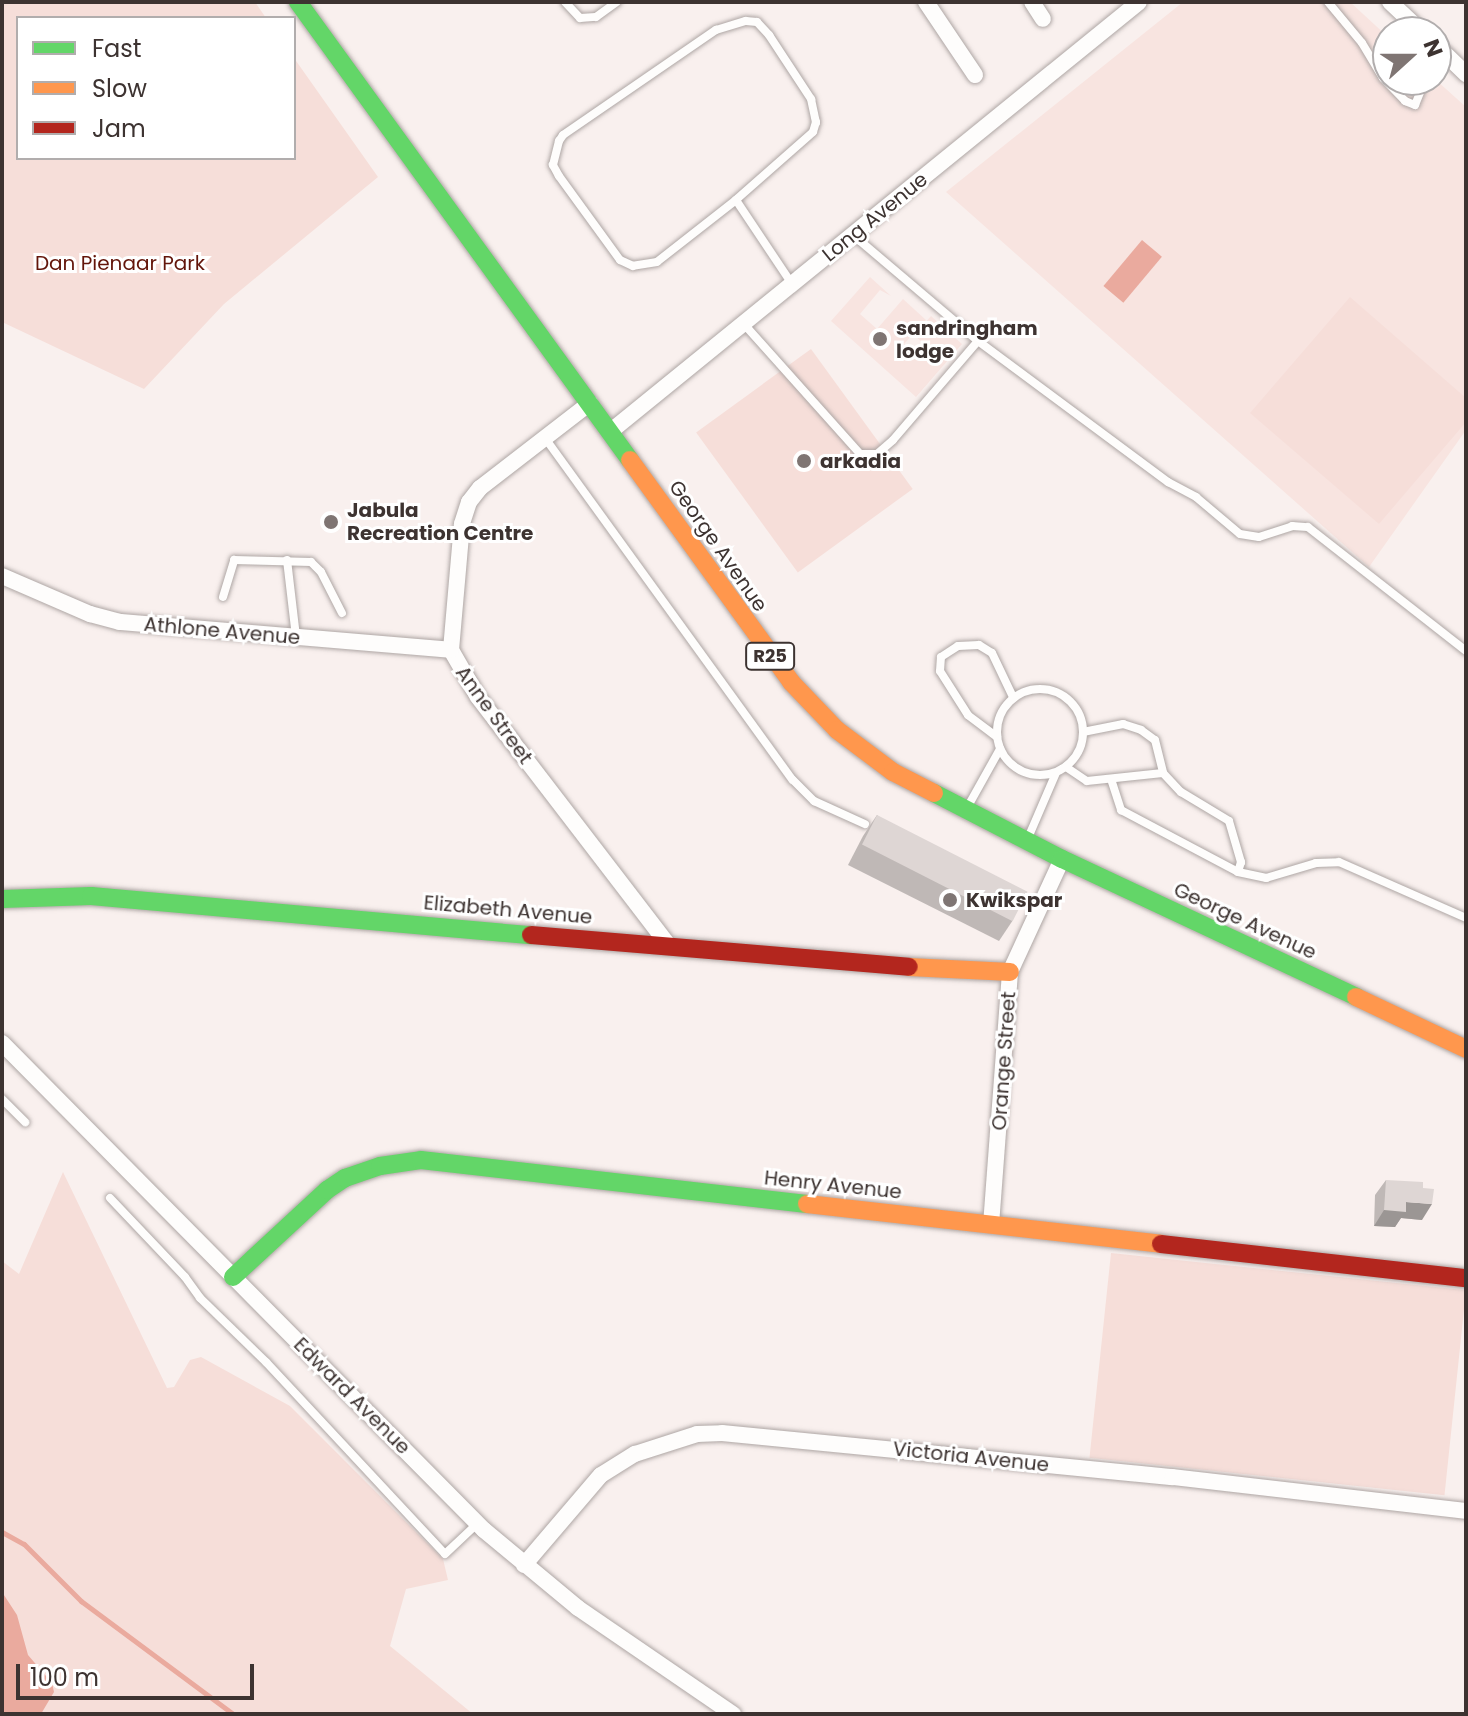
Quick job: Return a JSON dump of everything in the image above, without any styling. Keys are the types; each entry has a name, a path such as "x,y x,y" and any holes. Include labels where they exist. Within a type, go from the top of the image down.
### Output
{"street":[{"name":"George Avenue","path":"298,2 611,431 753,634 815,709 893,772 1062,859 1466,1049"},
{"path":"926,2 975,75"},
{"path":"1032,2 1043,19"},
{"name":"Long Avenue","path":"611,431 1139,2"},
{"path":"1390,2 1405,16"},
{"name":"Anne Street","path":"590,403 480,488 466,508 451,650 467,681 668,945"},
{"name":"Athlone Avenue","path":"2,576 104,619 451,650"},
{"name":"Orange Street","path":"991,1225 1010,972 1032,904 1062,859"},
{"name":"Elizabeth Avenue","path":"2,899 91,896 884,966 1010,972"},
{"name":"Edward Avenue","path":"2,1043 478,1523 524,1565 590,1617 733,1714"},
{"name":"Henry Avenue","path":"233,1277 327,1190 345,1178 380,1166 421,1160 1466,1278"},
{"name":"Victoria Avenue","path":"524,1565 601,1475 635,1454 697,1434 722,1433 1157,1475 1466,1511"}],"lane":[{"path":"565,2 580,18 596,17 617,2"},
{"path":"1328,2 1372,60"},
{"path":"757,22 811,99 816,122 803,143 736,200 657,262 633,266 620,260 559,176 553,165 555,153 563,135 716,30 731,23 757,22"},
{"path":"1400,96 1415,105 1419,96"},
{"path":"736,200 792,284"},
{"path":"852,235 978,341 1168,482 1196,497 1240,534 1259,537 1292,526 1308,527 1466,651"},
{"path":"743,322 860,454 877,454 893,440 978,341"},
{"path":"545,438 793,780 814,801 865,824"},
{"path":"223,597 234,560 311,562 317,566 342,613"},
{"path":"287,560 297,637"},
{"path":"997,737 968,715 940,671 941,657 958,646 979,645 992,653 1013,697"},
{"path":"1034,689 1057,692 1074,706 1083,732 1080,749 1066,767 1056,773 1034,775 1023,772 1005,758 997,737 1000,715 1013,697 1034,689"},
{"path":"1083,732 1123,724 1141,730 1155,740 1163,773 1181,792 1229,821 1241,862 1238,872"},
{"path":"966,809 1000,749"},
{"path":"1066,767 1087,781 1163,773"},
{"path":"1028,840 1056,773"},
{"path":"1111,779 1121,810 1238,872 1266,878 1316,863 1339,862 1466,918"},
{"path":"2,1099 25,1122"},
{"path":"110,1198 185,1277 200,1298 266,1362 445,1554 478,1523"}],"shaded area":[{"path":"1183,2 1350,2 1372,22 1372,96 1452,94 1466,107 1466,430 1369,567 946,192"},
{"path":"1142,240 1162,257 1123,303 1103,286"},
{"name":"sandringham lodge","path":"870,277 891,296 880,290 860,314 877,329 903,299 926,320 904,344 915,354 924,344 914,335 931,316 962,344 916,397 831,321"},
{"path":"2,1592 17,1615 28,1655 52,1683 54,1692 41,1714 2,1714"}],"green space":[{"name":"Dan Pienaar Park","path":"2,2 255,2 265,16 16,16 16,160 296,160 296,61 378,177 224,304 144,389 2,322"},
{"path":"1350,297 1466,398 1466,422 1379,524 1250,413"},
{"name":"arkadia","path":"811,349 913,489 798,572 696,432"},
{"path":"63,1172 167,1388 174,1387 190,1360 201,1357 290,1406 443,1559 448,1580 406,1589 390,1646 473,1714 2,1714 2,1261 19,1274"},
{"path":"1111,1253 1466,1290 1445,1495 1089,1458"}],"building":[{"path":"877,815 1028,892 1013,921 862,844"},
{"path":"1386,1180 1423,1182 1423,1188 1434,1189 1432,1204 1406,1202 1406,1212 1384,1210"}],"waterway":[{"path":"2,1532 24,1544 81,1601 233,1714"}],"traffic: fast":[{"path":"298,2 630,460"},
{"path":"934,793 1062,859 1356,997"},
{"path":"2,899 91,896 531,935"},
{"path":"233,1277 327,1190 345,1178 380,1166 421,1160 807,1204"}],"traffic: slow":[{"path":"630,460 791,682 837,730 893,772 934,793"},
{"path":"909,967 1010,972"},
{"path":"1356,997 1466,1049"},
{"path":"807,1204 1161,1244"}],"traffic: jam":[{"path":"531,935 909,967"},
{"path":"1161,1244 1466,1278"}],"place":[{"name":"sandringham lodge","path":"880,339"},
{"name":"arkadia","path":"804,461"},
{"name":"Jabula Recreation Centre","path":"331,522"},
{"name":"Kwikspar","path":"950,900"}]}
